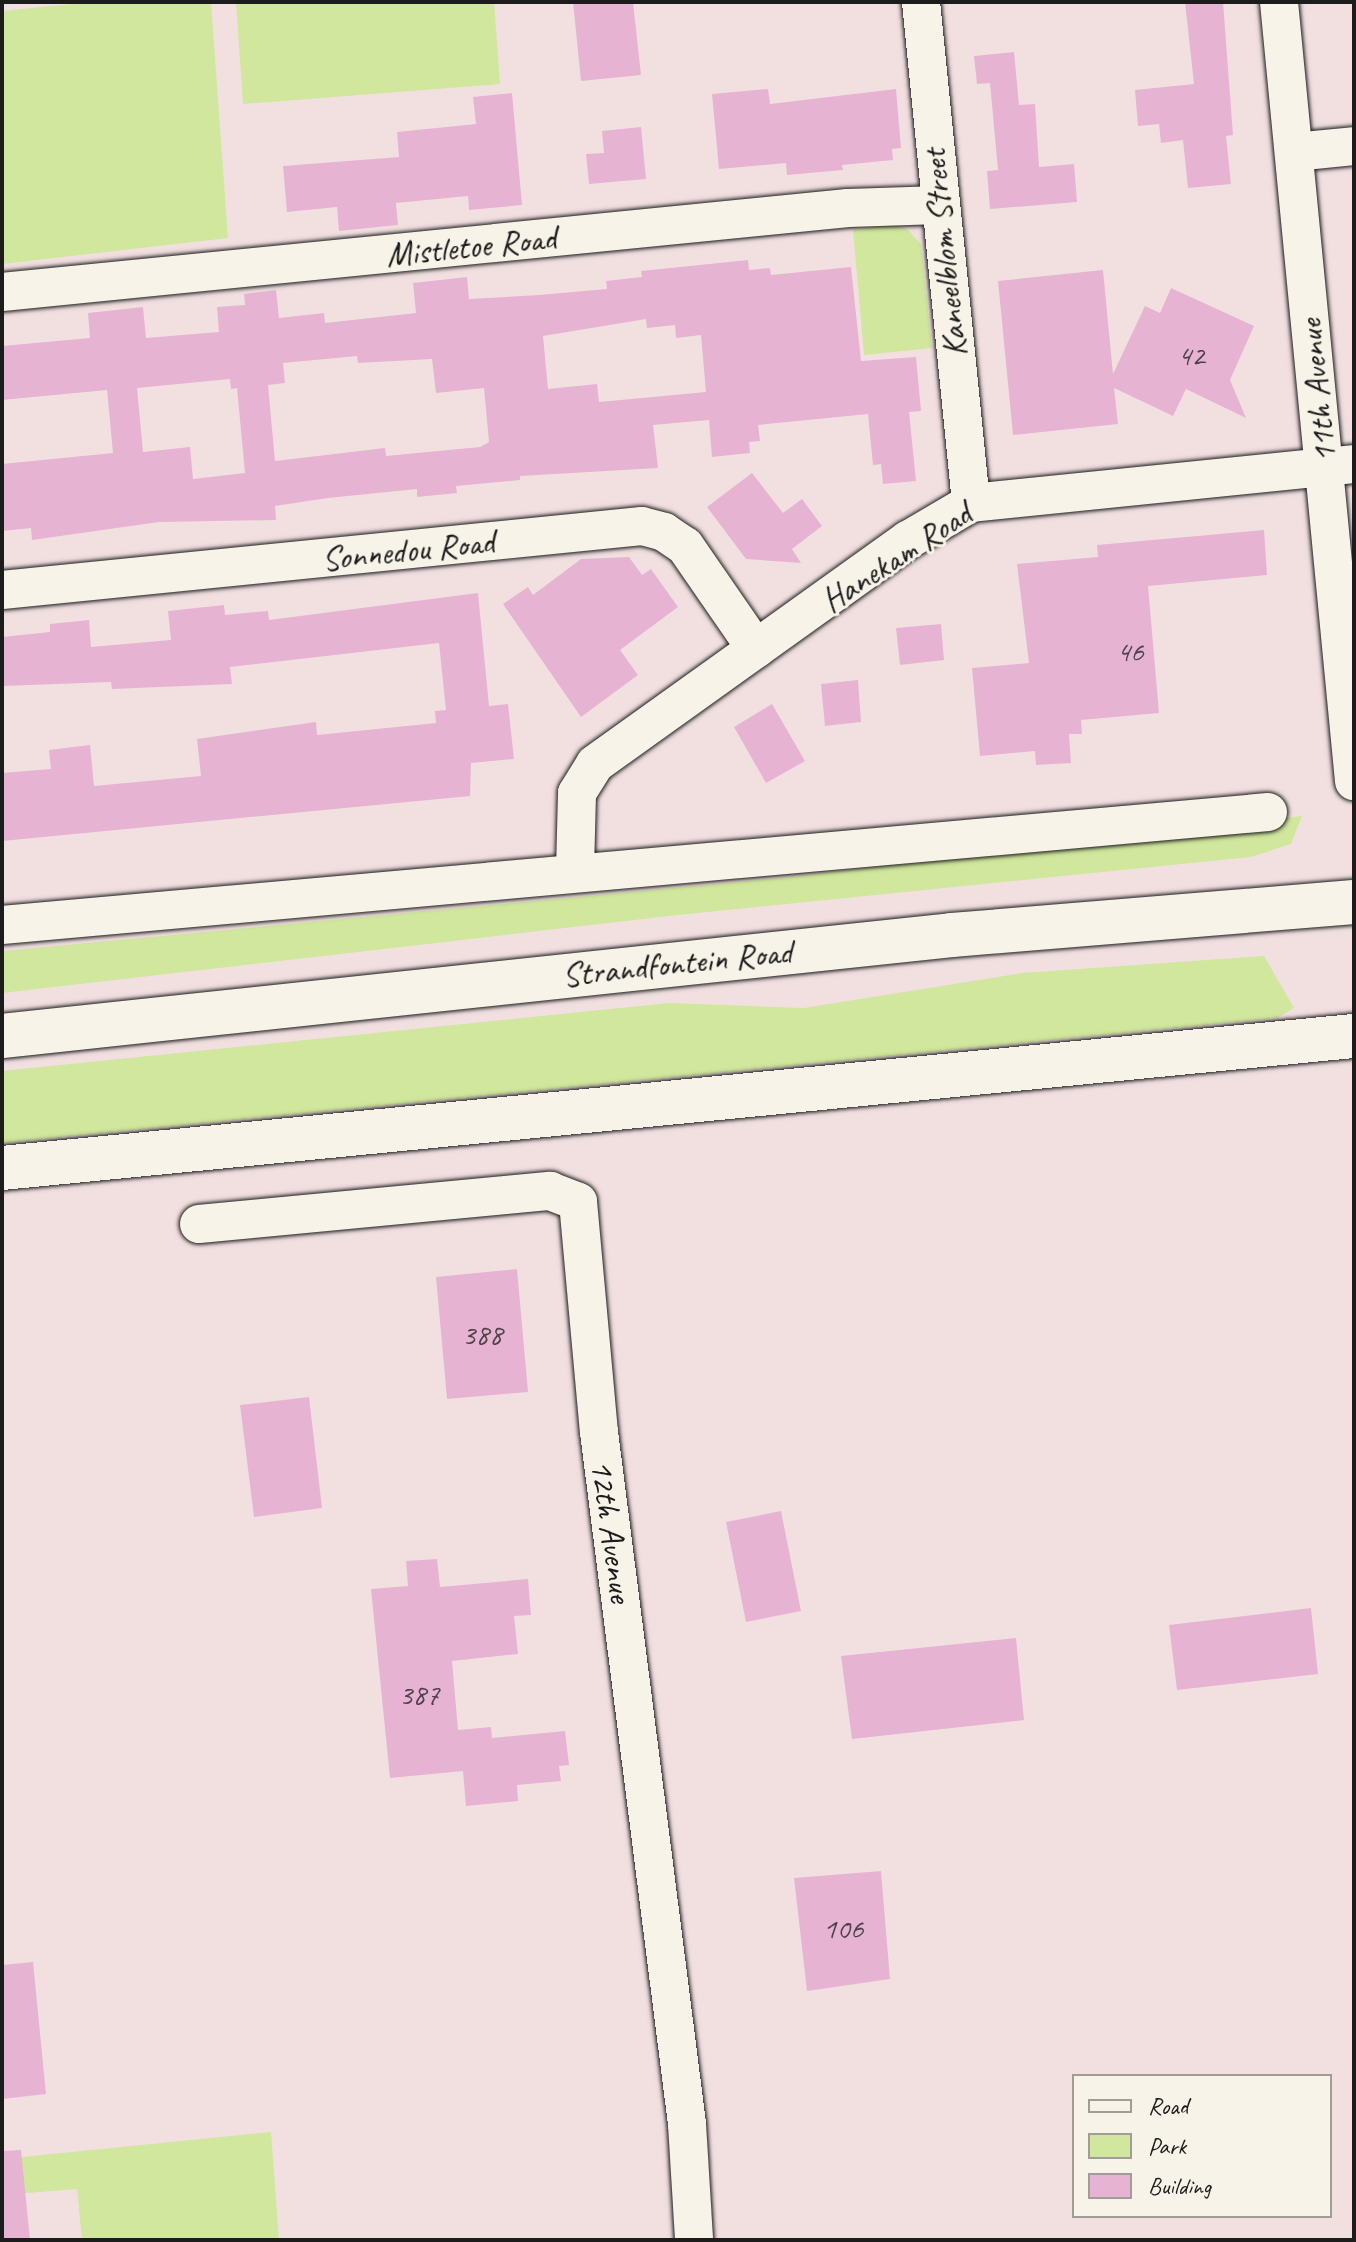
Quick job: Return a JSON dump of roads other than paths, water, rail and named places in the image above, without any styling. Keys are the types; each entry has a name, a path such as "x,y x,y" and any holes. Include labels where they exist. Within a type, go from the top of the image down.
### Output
{"main road":[{"name":"Strandfontein Road","path":"2,1036 818,948 1354,902"},
{"path":"2,1168 1354,1036"}],"street":[{"name":"Kaneelblom Street","path":"921,2 971,503"},
{"name":"11th Avenue","path":"1279,2 1294,152 1339,466 1354,781"},
{"path":"1294,152 1354,146"},
{"name":"Mistletoe Road","path":"2,292 833,210 940,205"},
{"name":"Hanekam Road","path":"575,870 577,793 595,764 908,540 971,503 1039,492 1339,466"},
{"name":"Sonnedou Road","path":"2,590 642,526 664,532 685,546 756,649"},
{"path":"2,925 575,870 1268,812"},
{"name":"12th Avenue","path":"199,1224 550,1191 578,1202 605,1478 687,2124 694,2240"}]}
